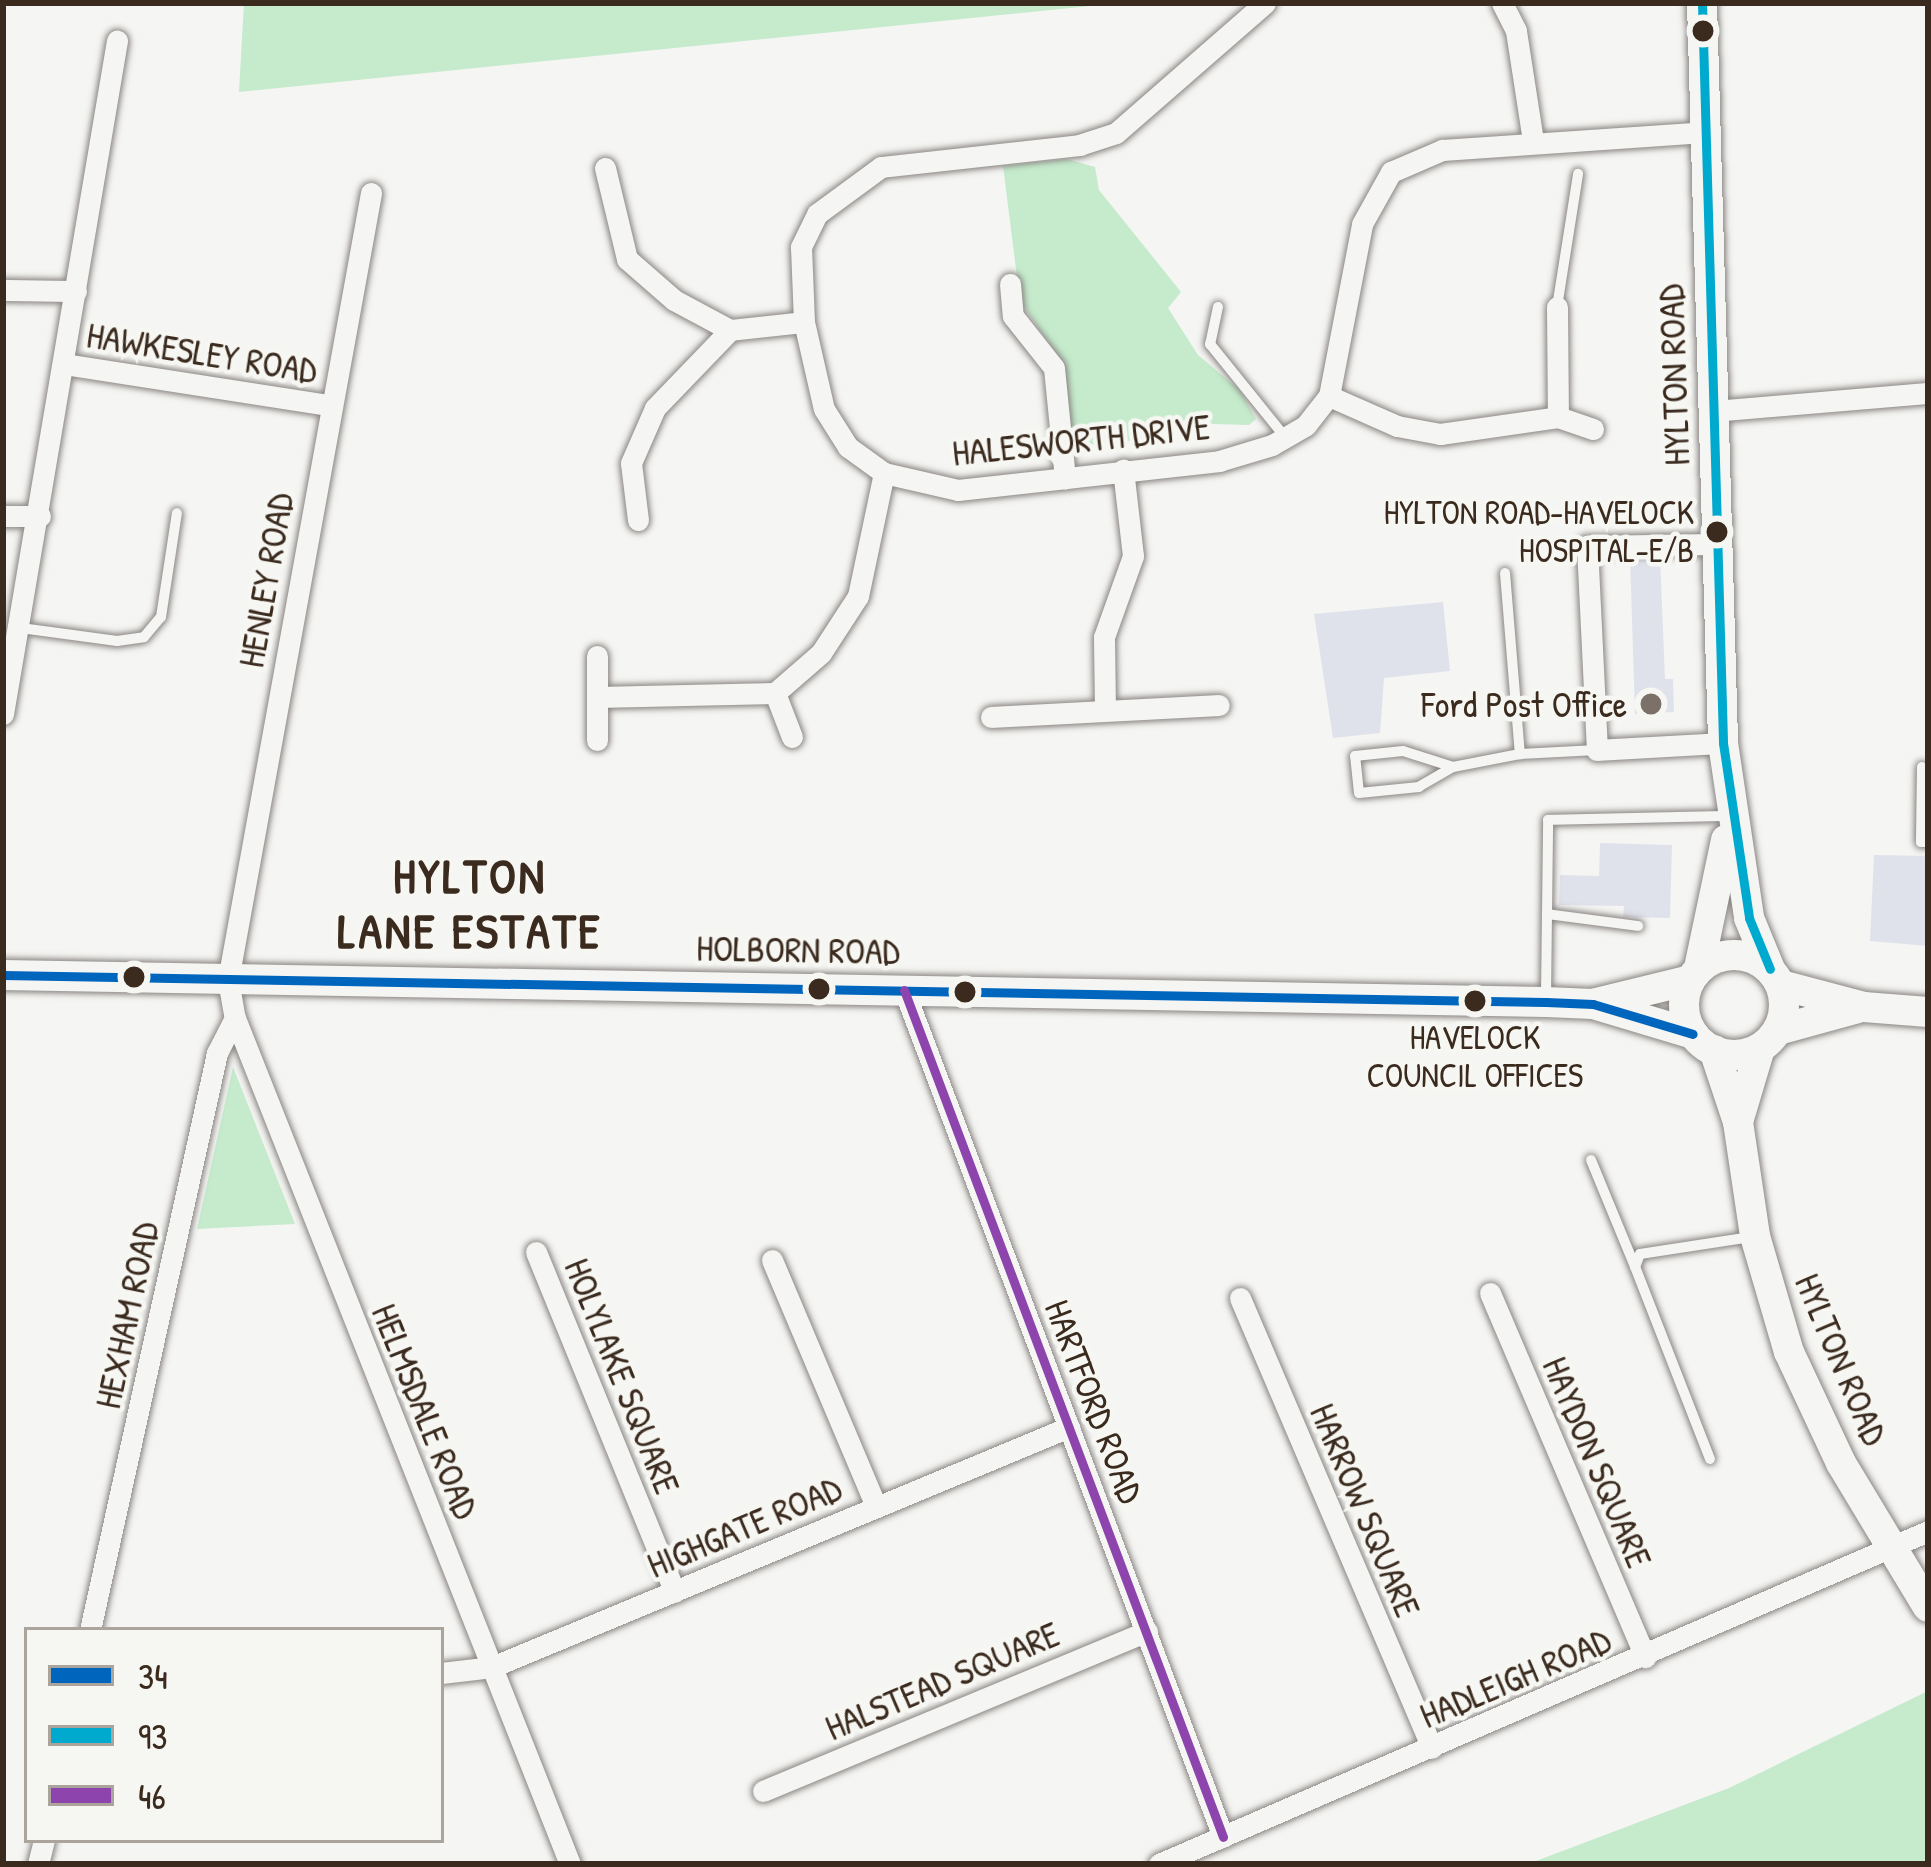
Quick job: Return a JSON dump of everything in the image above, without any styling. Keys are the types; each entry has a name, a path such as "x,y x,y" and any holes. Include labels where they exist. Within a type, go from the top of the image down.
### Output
{"main road":[{"name":"HYLTON ROAD","path":"1702,3 1723,743 1729,816 1750,919 1776,977"},
{"name":"HYLTON ROAD","path":"1695,974 1729,816"},
{"path":"1864,1007 1769,1039 1704,1042 1685,1017 1695,974 1735,954 1776,977 1864,1007 1928,1012"},
{"name":"HOLBORN ROAD","path":"1593,1004 1695,974"},
{"name":"HOLBORN ROAD","path":"3,975 1546,1001 1593,1004 1704,1042"},
{"path":"1769,1039 1776,977"},
{"name":"HYLTON ROAD","path":"1738,1122 1769,1039"},
{"name":"HYLTON ROAD","path":"1704,1042 1738,1122 1755,1237 1789,1352 1841,1463 1928,1607"}],"street":[{"name":"HALESWORTH DRIVE","path":"1264,3 1116,133 1079,145 881,167 842,190 817,214 801,247 804,322 824,410 848,447 884,473 958,490 1220,460 1285,437 1329,396"},
{"path":"1502,3 1516,31 1533,141"},
{"path":"3,715 117,41"},
{"path":"1593,429 1558,417 1440,434 1397,426 1329,396 1361,224 1382,183 1413,158 1442,150 1704,132"},
{"path":"605,168 626,259 674,301 730,330 804,322"},
{"name":"HENLEY ROAD","path":"228,980 371,193"},
{"path":"1010,284 1013,316 1054,368 1065,478"},
{"path":"3,290 76,291"},
{"path":"1557,308 1558,417"},
{"path":"638,520 631,463 656,408 730,330"},
{"name":"HAWKESLEY ROAD","path":"64,364 330,405"},
{"path":"1714,411 1928,393"},
{"path":"1105,710 1104,637 1133,556 1123,470"},
{"path":"597,698 775,693 820,653 858,596 884,473"},
{"path":"3,516 40,517"},
{"path":"1716,544 1587,547 1597,750 1723,743"},
{"path":"597,656 597,740"},
{"path":"775,693 792,737"},
{"path":"991,717 1220,705"},
{"name":"HELMSDALE ROAD","path":"228,980 235,1018 570,1864"},
{"name":"HARTFORD ROAD","path":"904,990 1223,1837"},
{"name":"HEXHAM ROAD","path":"91,1627 217,1053 235,1018"},
{"name":"HOLYLAKE SQUARE","path":"536,1252 675,1592"},
{"path":"772,1260 876,1506"},
{"name":"HAYDON SQUARE","path":"1490,1293 1645,1658"},
{"name":"HARROW SQUARE","path":"1240,1298 1432,1748"},
{"name":"HIGHGATE ROAD","path":"444,1673 492,1667 1069,1426"},
{"name":"HADLEIGH ROAD","path":"1159,1864 1897,1550 1928,1531"},
{"name":"HALSTEAD SQUARE","path":"763,1791 1147,1630"}],"lane":[{"path":"1557,308 1578,174"},
{"path":"1218,307 1210,344 1285,437"},
{"path":"21,628 118,641 144,637 161,617 177,513"},
{"path":"1505,573 1520,754"},
{"path":"1453,767 1403,751 1355,756 1359,793 1419,787 1453,767 1520,754 1597,750"},
{"path":"1922,767 1921,842 1928,842"},
{"path":"1546,1001 1548,820 1729,816"},
{"path":"1547,914 1638,926"},
{"path":"1591,1160 1711,1459"},
{"path":"1635,1267 1640,1254 1755,1237"}],"green space":[{"path":"244,3 1120,3 239,92"},
{"path":"1067,159 1095,167 1099,190 1181,292 1168,308 1198,355 1240,390 1256,419 1249,425 1179,423 1157,438 1086,445 1082,430 1068,433 1064,365 1020,301 1003,166"},
{"path":"233,1067 295,1224 197,1229"},
{"path":"1928,1691 1928,1864 1528,1864 1729,1788"}],"building":[{"path":"1660,557 1665,679 1673,679 1674,712 1635,714 1630,558"},
{"path":"1443,602 1450,671 1384,678 1380,733 1333,738 1314,614"},
{"path":"1600,843 1672,845 1670,918 1623,917 1624,906 1559,905 1560,875 1599,876"},
{"path":"1874,855 1928,856 1928,946 1870,941"}],"transit line":[{"name":"93","path":"1702,3 1723,743 1749,918 1770,969"},
{"name":"34","path":"3,975 1546,1002 1593,1004 1693,1034"},
{"name":"46","path":"904,990 1223,1837"}],"place":[{"name":"HYLTON ROAD-HAVELOCK HOSPITAL-E/B","path":"1717,532"},
{"name":"Ford Post Office","path":"1651,704"},
{"name":"HAVELOCK COUNCIL OFFICES","path":"1475,1001"}],"district":[{"name":"HYLTON LANE ESTATE","path":"470,902"}]}
